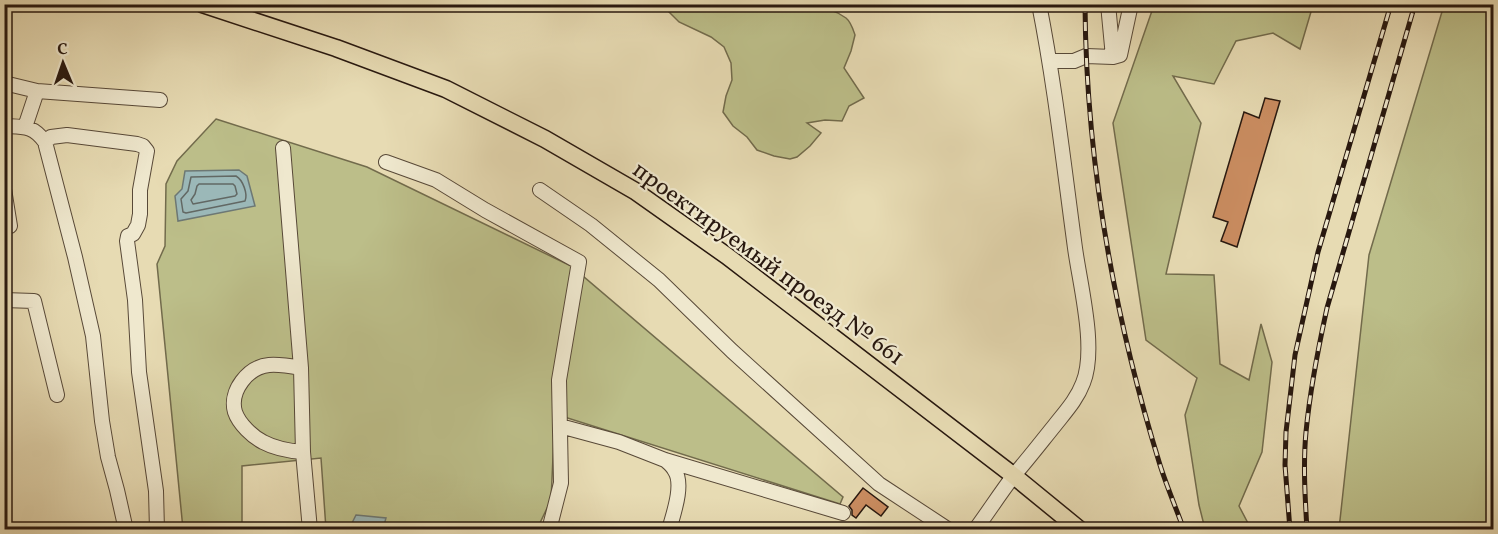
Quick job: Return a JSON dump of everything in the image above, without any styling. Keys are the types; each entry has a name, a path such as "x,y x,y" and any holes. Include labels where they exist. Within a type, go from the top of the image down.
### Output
{"main road":[{"name":"проектируемый проезд № 661","path":"202,4 336,48 446,88 545,139 635,191 727,256 1014,476 1080,530"}],"street":[{"path":"975,530 1073,401 1084,381 1088,366 1086,318 1050,61 1039,4"},
{"path":"1108,4 1113,57"},
{"path":"1050,61 1074,61 1086,56 1120,55 1131,4"},
{"path":"4,83 37,91 160,100"},
{"path":"26,127 37,91"},
{"path":"4,126 26,127 39,133 45,142 93,336 108,457 126,530"},
{"path":"45,142 51,136 67,135 137,144 143,146 147,152 140,190 138,225 133,234 128,236 127,241 135,300 139,372 156,491 156,530"},
{"path":"283,148 301,368 303,452 310,530"},
{"path":"386,162 436,180 579,262 559,380 561,483 549,530"},
{"path":"4,189 10,226"},
{"path":"540,190 591,225 658,280 732,351 879,484 950,530"},
{"path":"4,300 34,301 57,395"},
{"path":"301,368 279,364 266,365 247,375 240,383 234,401 235,412 243,426 261,442 283,450 303,452"},
{"path":"560,426 619,442 665,460 843,513"},
{"path":"665,460 677,473 679,484 669,530"}],"green space":[{"path":"803,4 836,12 848,20 855,35 844,68 864,98 849,106 842,121 825,120 807,123 821,133 797,157 790,159 757,150 747,137 733,126 723,112 732,80 731,63 724,47 711,37 679,22 667,10 672,5 727,5 742,8 757,5"},
{"path":"1154,5 1313,5 1300,49 1273,33 1236,41 1214,84 1173,76 1201,123 1166,274 1214,275 1220,364 1249,380 1261,324 1272,362 1262,452 1239,506 1250,527 1245,529 1205,529 1185,415 1197,378 1146,340 1113,123"},
{"path":"1444,5 1493,5 1493,529 1339,529 1369,255"},
{"path":"216,119 367,167 571,266 843,497 840,504 555,414 551,500 537,529 326,529 321,458 242,466 242,529 183,529 157,264 165,246 166,184 177,161"}],"water":[{"path":"239,170 247,176 255,206 178,221 175,196 182,189 185,171"},
{"path":"356,515 386,518 383,529 349,529"}],"building":[{"path":"1265,98 1280,101 1237,247 1221,241 1228,222 1213,217 1244,112 1259,118"},
{"path":"863,488 888,507 881,516 866,505 856,518 852,515 849,506"}],"railway":[{"path":"1085,4 1087,63 1097,180 1116,295 1144,409 1163,473 1184,530"},
{"path":"1290,530 1285,465 1286,432 1295,355 1318,252 1391,4"},
{"path":"1307,530 1305,444 1320,339 1415,4"}]}
